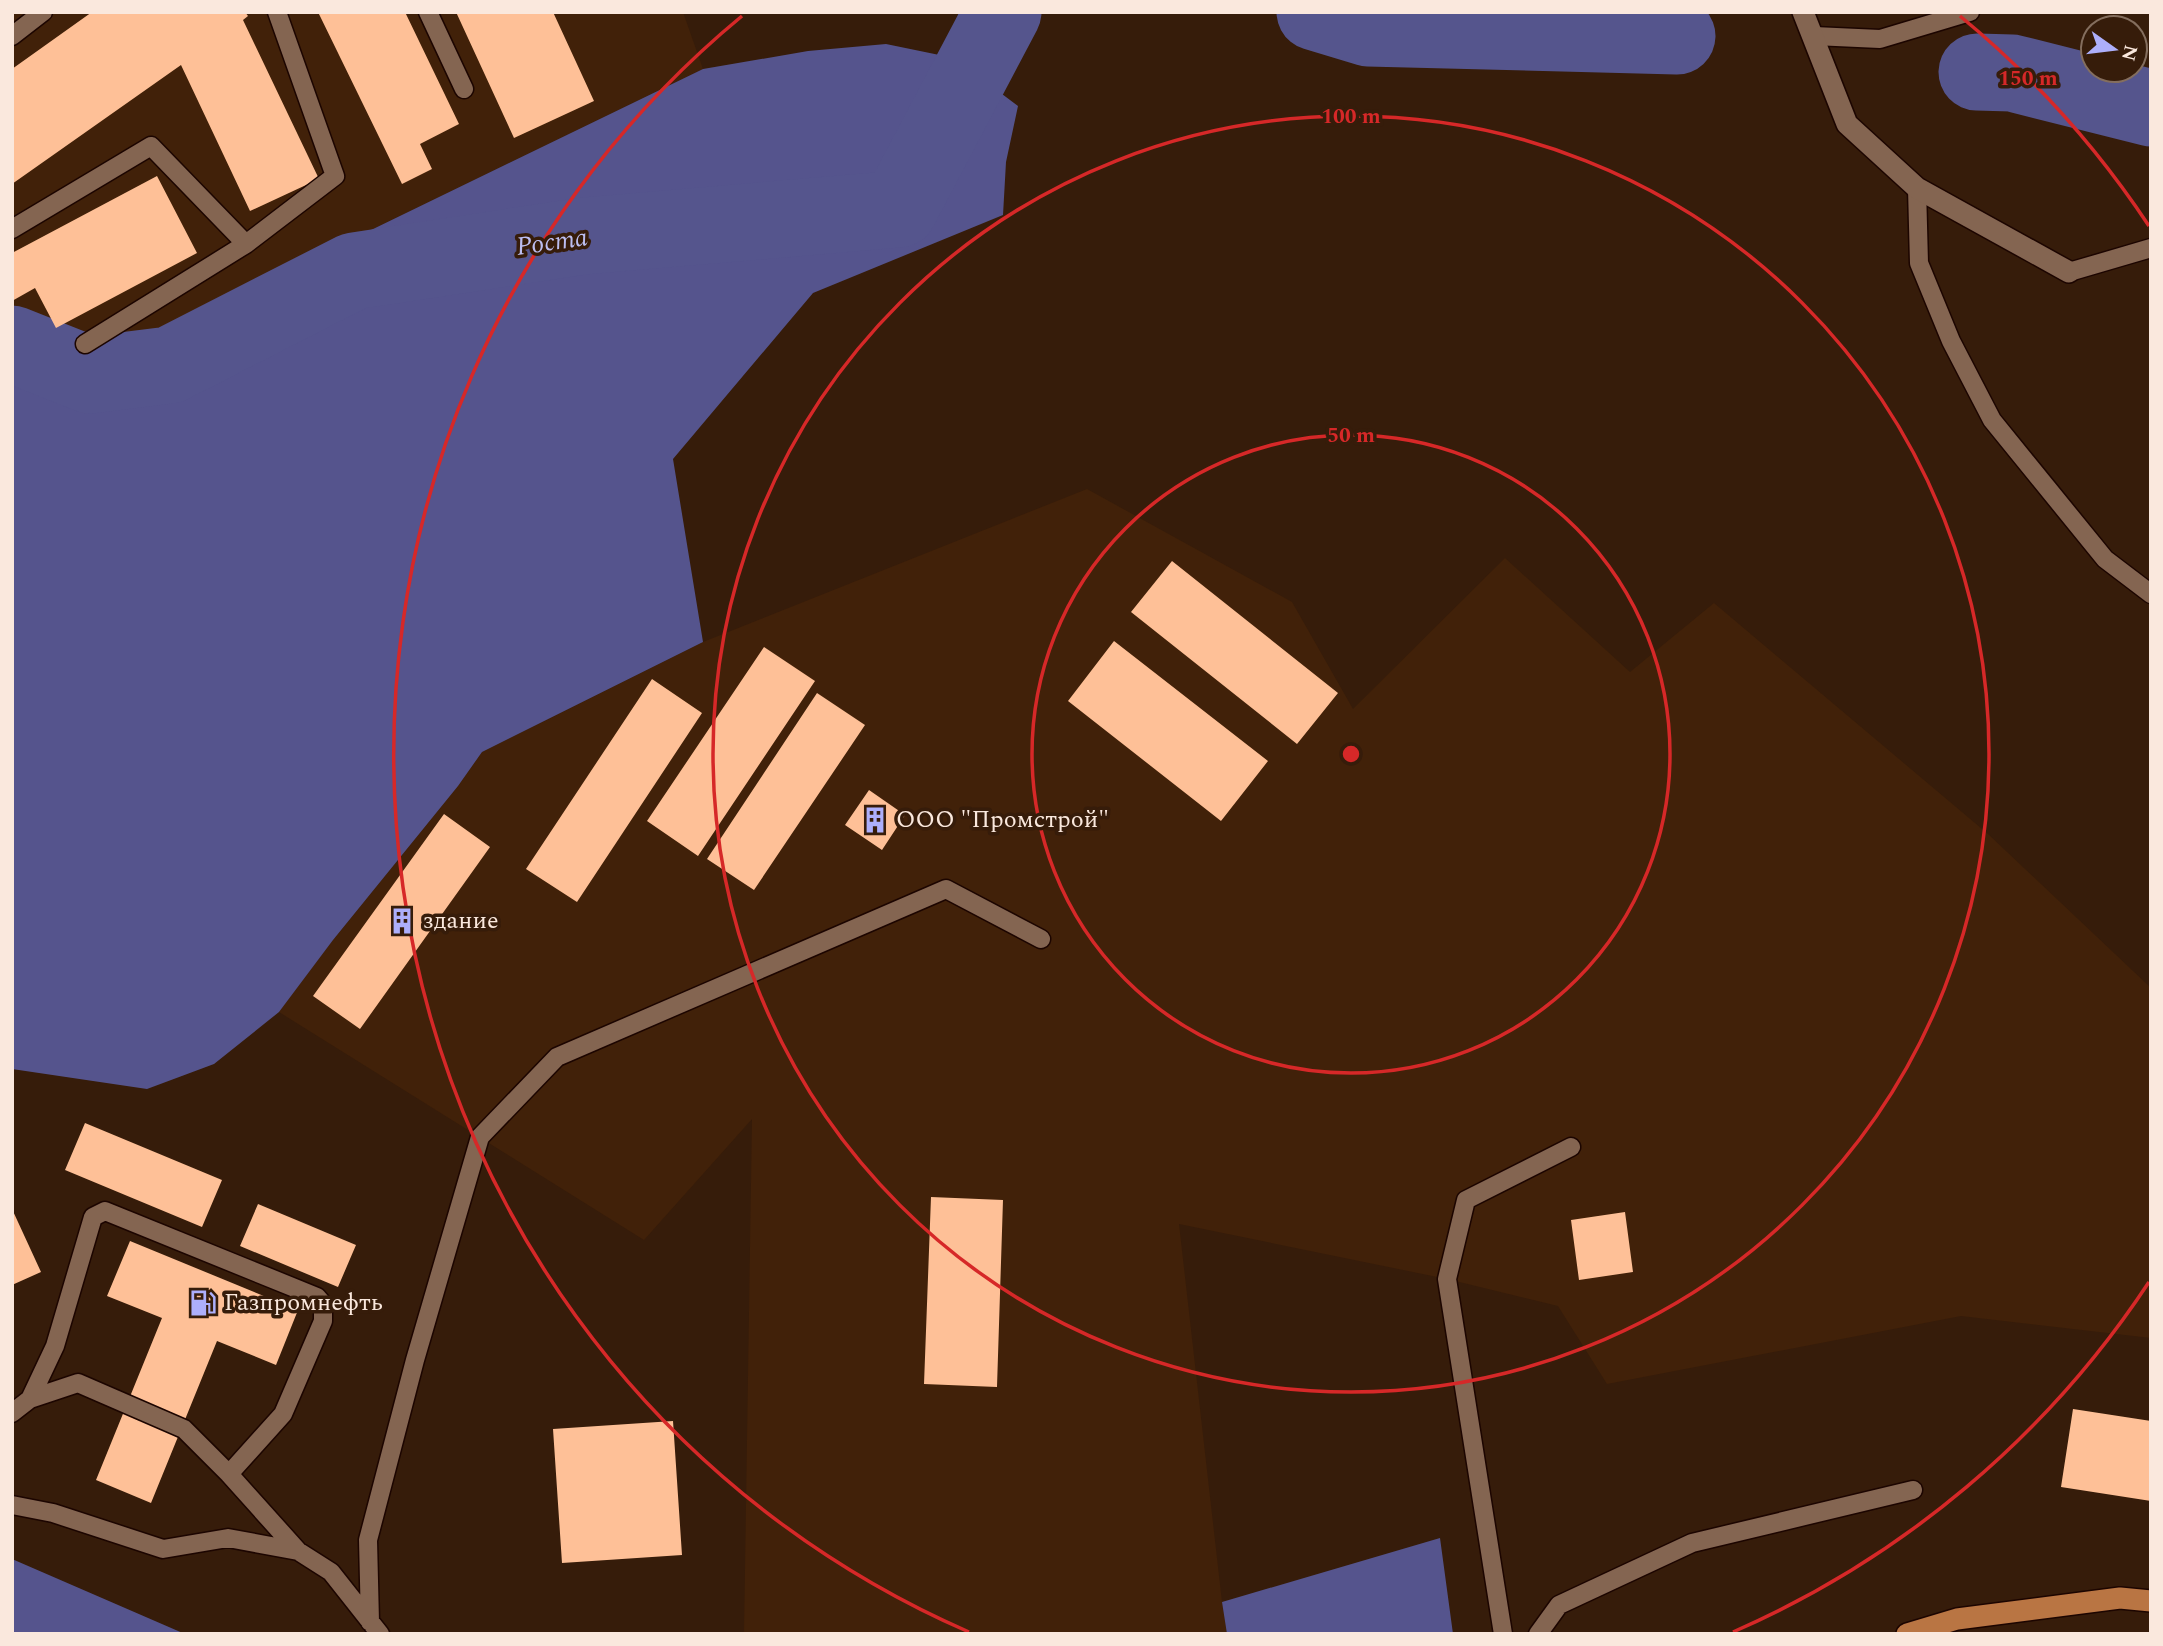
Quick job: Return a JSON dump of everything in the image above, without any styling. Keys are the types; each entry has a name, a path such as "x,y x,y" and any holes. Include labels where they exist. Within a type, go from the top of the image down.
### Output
{"main road":[{"path":"1907,1634 1957,1619 2120,1598 2151,1601"}],"street":[{"path":"1803,12 1847,124 1917,188 2069,272"}],"lane":[{"path":"12,36 43,12"},
{"path":"85,344 246,244 335,176 277,12"},
{"path":"428,12 464,89"},
{"path":"1814,36 1880,39 1969,12"},
{"path":"12,229 151,146 246,244"},
{"path":"1917,188 1919,263 1951,341 1992,420 2105,559 2151,594"},
{"path":"2069,272 2151,248"},
{"path":"375,1628 368,1541 415,1360 480,1137 557,1057 946,889 1041,939"},
{"path":"1503,1634 1447,1279 1466,1200 1571,1147"},
{"path":"30,1399 55,1346 93,1217 104,1211 317,1297 323,1304 323,1321 283,1414 229,1474"},
{"path":"12,1413 30,1399 78,1383 184,1429 299,1551 331,1572 375,1628"},
{"path":"1538,1634 1559,1605 1692,1543 1913,1490"},
{"path":"12,1505 53,1513 163,1549 228,1538 299,1551"}],"shaded area":[{"path":"12,12 683,12 703,69 99,362 12,330"},
{"path":"886,44 954,58 1018,106 1006,162 1003,215 813,293 673,459 703,642 482,752 279,1012 214,1064 147,1089 12,1069 12,330 99,362 703,69 808,51"},
{"path":"1087,489 1292,602 1353,709 1505,558 1630,672 1714,603 1988,834 2151,988 2151,1338 1961,1316 1607,1384 1558,1306 1447,1279 1179,1224 1227,1634 744,1634 752,1119 644,1240 279,1012 482,752 703,642"},
{"path":"1440,1538 1453,1634 1227,1634 1222,1602"},
{"path":"12,1559 185,1634 12,1634"}],"building":[{"path":"92,12 245,12 248,16 243,20 319,179 250,211 181,65 12,184 12,69"},
{"path":"318,12 405,12 459,124 420,144 432,169 402,184"},
{"path":"456,12 553,12 594,101 514,138"},
{"path":"157,176 197,253 56,328 35,288 12,301 12,253"},
{"path":"1172,561 1338,693 1297,744 1131,612"},
{"path":"1114,641 1268,761 1221,821 1068,701"},
{"path":"764,647 815,681 698,856 647,821"},
{"path":"652,679 702,713 577,902 526,869"},
{"path":"817,693 865,725 754,890 707,859"},
{"name":"ООО \"Промстрой\"","path":"869,790 905,815 882,850 845,825"},
{"name":"здание","path":"444,814 490,847 360,1029 313,996"},
{"path":"85,1123 222,1180 202,1227 65,1170"},
{"path":"931,1197 1003,1200 997,1387 924,1384"},
{"path":"258,1204 356,1245 338,1287 240,1246"},
{"path":"12,1209 41,1272 12,1285"},
{"path":"1625,1212 1633,1272 1579,1280 1571,1220"},
{"path":"130,1241 298,1310 276,1365 217,1341 151,1503 96,1480 162,1318 107,1296"},
{"path":"2073,1409 2151,1421 2151,1501 2061,1487"},
{"path":"673,1421 682,1555 562,1563 553,1429"}],"waterway":[{"name":"Роста","path":"12,344 90,375 170,365 354,271 584,236 899,209 1003,12"},
{"name":"Роста","path":"1315,12 1368,28 1677,36"},
{"name":"Роста","path":"1977,72 2012,73 2151,108"}],"place":[{"name":"ООО \"Промстрой\"","path":"875,820"},
{"name":"здание","path":"402,921"},
{"name":"Газпромнефть","path":"203,1303"}]}
